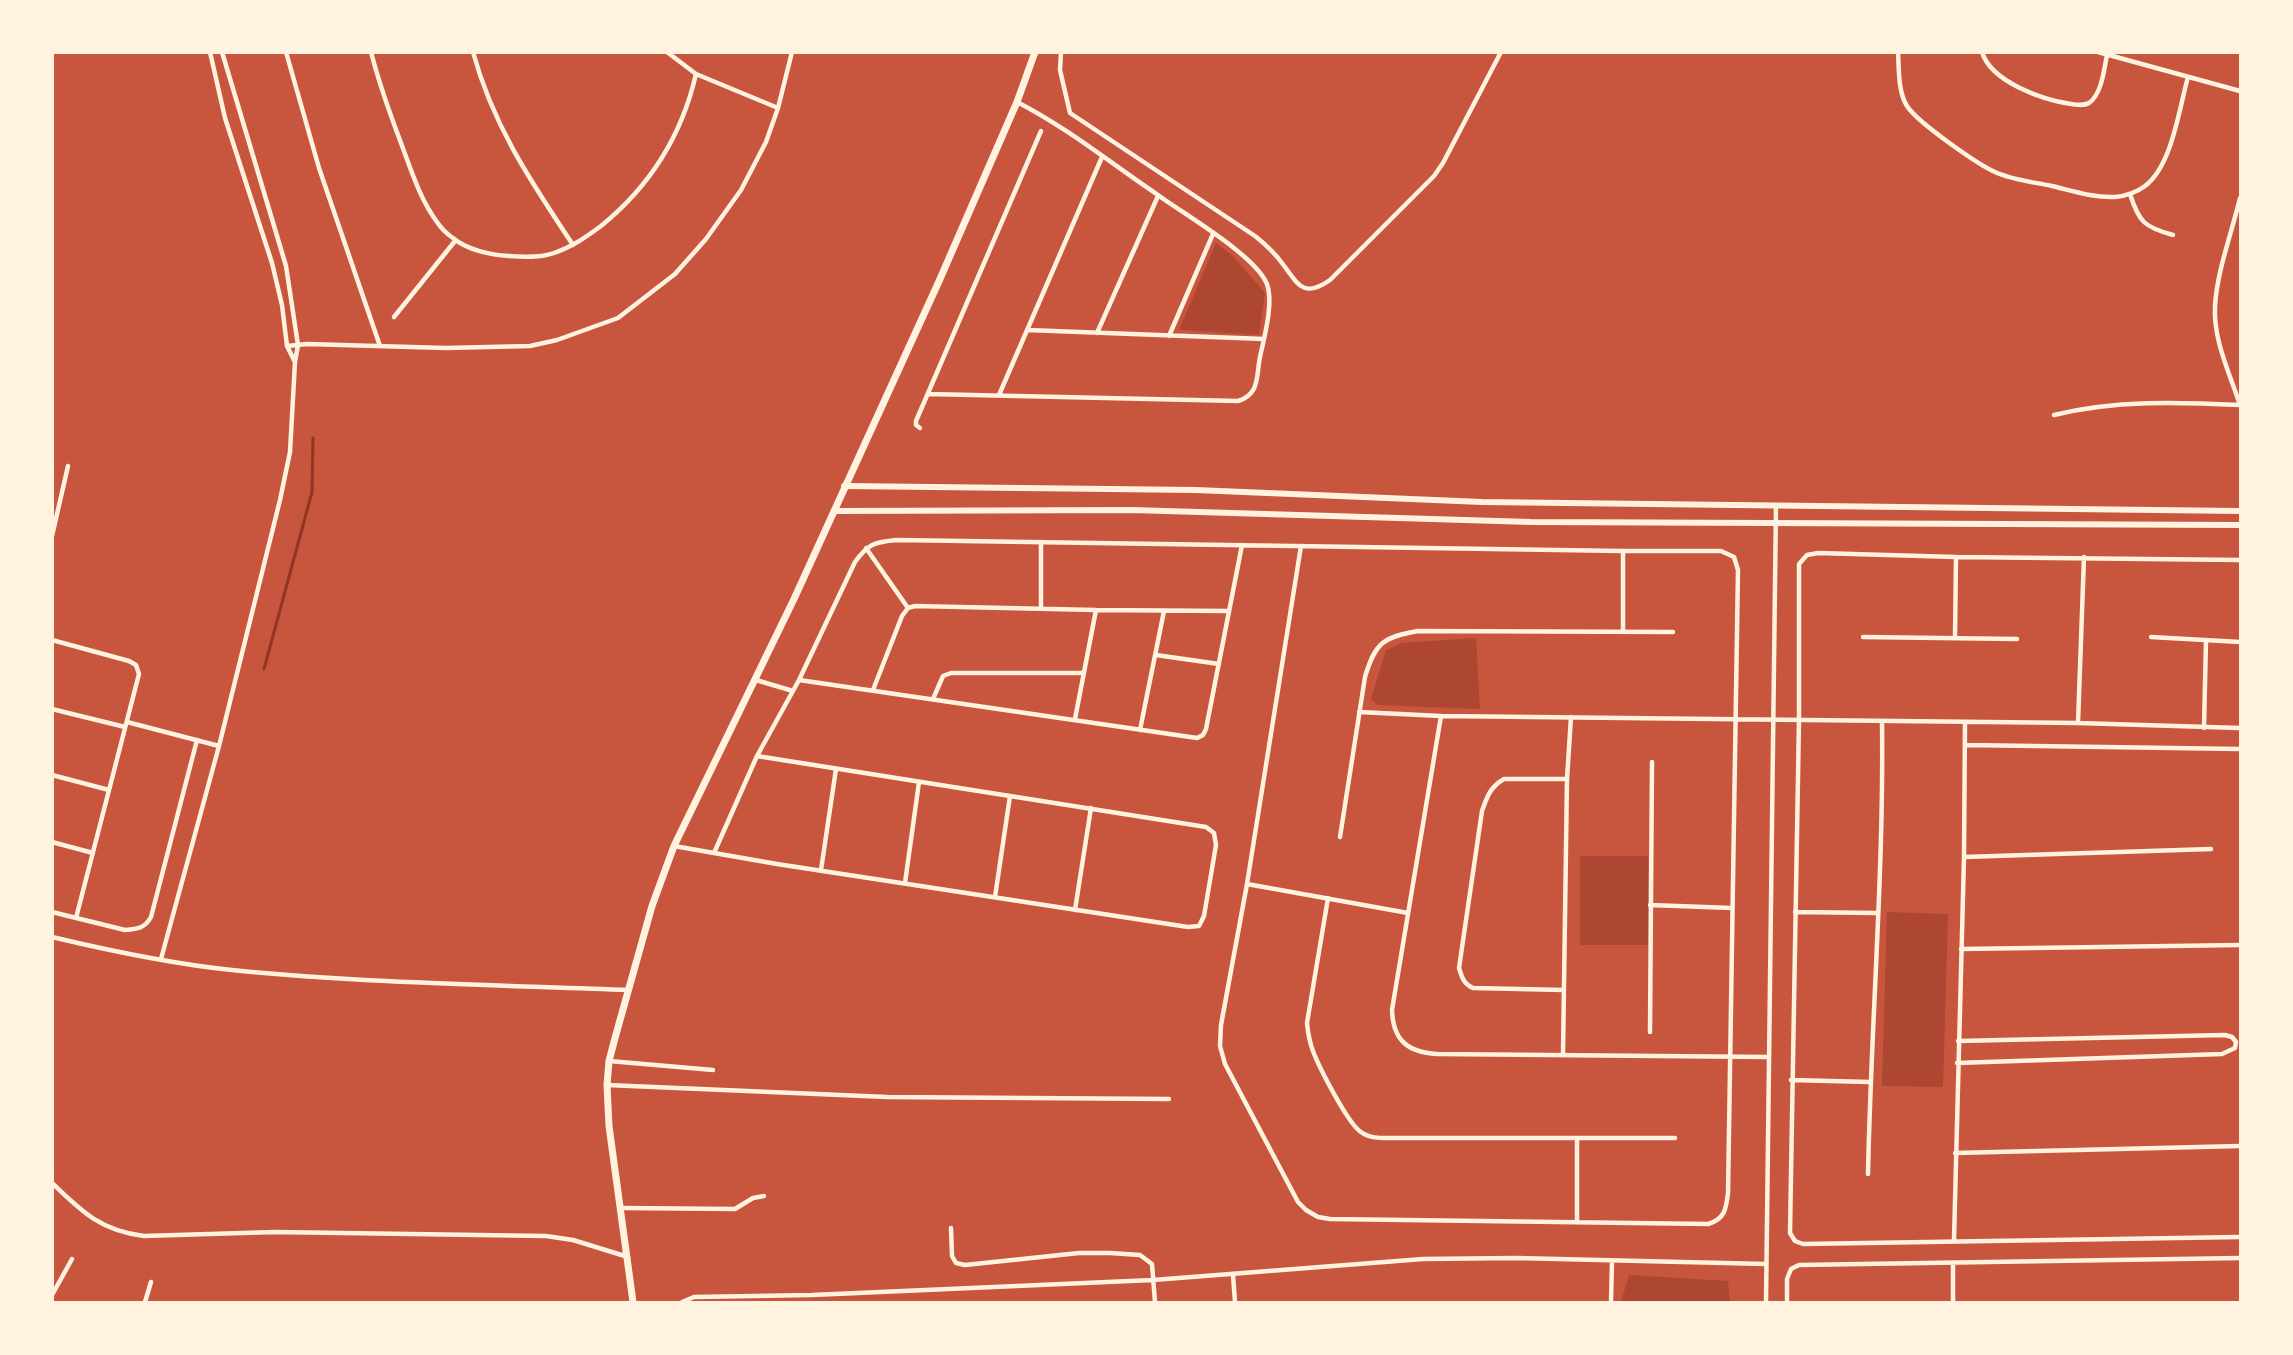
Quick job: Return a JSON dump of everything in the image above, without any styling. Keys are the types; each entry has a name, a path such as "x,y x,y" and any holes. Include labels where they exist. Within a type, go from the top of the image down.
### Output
{"main road":[{"path":"633,1302 609,1126 607,1085 609,1061 655,897 674,846 756,680 940,279 1017,102 1035,52"}],"street":[{"path":"210,52 225,118 272,263 282,305 287,346 295,362"},
{"path":"161,959 219,746 289,461 298,345 286,266 222,52"},
{"path":"286,52 319,168 380,346"},
{"path":"370,52 418,187 437,223 455,241 495,255 523,257 552,254 573,245 588,236 626,203 657,167 683,119 696,74"},
{"path":"473,52 488,100 514,154 573,245"},
{"path":"667,52 696,74 778,108"},
{"path":"287,346 476,348 530,346 557,340 618,318 675,274 706,239 741,190 766,142 778,108 792,52"},
{"path":"1061,52 1060,70 1070,113 1255,236 1271,250 1299,285 1308,289 1318,289 1330,280 1434,176 1450,152 1501,52"},
{"path":"1898,52 1901,92 1906,104 1915,116 1983,166 2008,177 2098,197 2130,194 2145,186 2158,173 2168,150 2188,77"},
{"path":"1982,52 1989,66 2026,91 2057,102 2082,105 2089,103 2095,96 2107,55"},
{"path":"2098,52 2241,91"},
{"path":"928,394 1238,401 1249,398 1254,390 1264,339 1269,294 1266,283 1257,271 1239,253 1213,234 1102,157 1017,102"},
{"path":"920,428 916,425 916,421 1041,131"},
{"path":"999,395 1102,157"},
{"path":"2130,194 2136,213 2143,223 2152,229 2173,235"},
{"path":"1096,333 1158,196"},
{"path":"2054,415 2084,407 2143,403 2240,405 2220,346 2215,307 2218,285 2241,198"},
{"path":"1169,336 1213,234"},
{"path":"394,317 455,241"},
{"path":"1028,330 1264,339"},
{"path":"52,536 68,466"},
{"path":"844,486 1196,490 1482,502 2241,512"},
{"path":"1766,1302 1776,505"},
{"path":"834,511 1132,510 1454,521 2241,525"},
{"path":"714,853 758,756 799,680 855,562 866,548 880,541 897,540 1242,545 1623,551 1711,549 1721,551 1734,557 1738,570 1728,1193 1725,1212 1718,1221 1708,1224 1330,1219 1318,1217 1305,1210 1291,1190 1225,1064 1220,1046 1221,1025 1247,884 1302,546"},
{"path":"1041,542 1041,608"},
{"path":"799,680 1197,738 1203,735 1206,729 1242,545"},
{"path":"866,548 908,608"},
{"path":"1623,551 1623,632"},
{"path":"2241,560 1818,553 1807,555 1799,564 1797,573 1799,720 1790,1233 1795,1241 1803,1244 2241,1237"},
{"path":"1955,638 1956,557"},
{"path":"2078,723 2084,557"},
{"path":"873,690 902,616 908,608 915,606 1228,611"},
{"path":"1075,719 1096,610"},
{"path":"1140,730 1164,611"},
{"path":"1340,837 1365,677 1370,657 1380,643 1397,634 1418,631 1673,632"},
{"path":"1863,637 2017,639"},
{"path":"2151,637 2241,642"},
{"path":"52,640 129,661 135,665 139,674 76,918"},
{"path":"2204,728 2206,640"},
{"path":"1156,655 1219,664"},
{"path":"933,699 943,676 951,673 1084,673"},
{"path":"756,680 793,691"},
{"path":"52,709 219,746"},
{"path":"1359,712 1441,716 2078,723 2241,728"},
{"path":"1441,716 1392,1010 1392,1024 1400,1040 1413,1050 1423,1053 1768,1057"},
{"path":"1563,1054 1570,717"},
{"path":"1868,1174 1882,789 1881,721"},
{"path":"1954,1240 1964,857 1965,722"},
{"path":"52,912 125,930 146,926 151,917 197,741"},
{"path":"1966,745 2241,749"},
{"path":"674,846 1188,927 1199,926 1204,916 1216,845 1214,833 1206,827 758,756"},
{"path":"1650,1032 1652,762"},
{"path":"821,870 836,769"},
{"path":"52,775 109,790"},
{"path":"1564,990 1473,988 1462,979 1459,968 1482,812 1488,794 1496,784 1504,779 1567,779"},
{"path":"904,883 919,782"},
{"path":"994,897 1010,796"},
{"path":"1075,910 1091,808"},
{"path":"52,842 93,853"},
{"path":"1964,857 2211,849"},
{"path":"1247,884 1408,913"},
{"path":"1328,898 1307,1023 1308,1038 1350,1119 1361,1132 1374,1137 1675,1138"},
{"path":"1650,905 1732,908"},
{"path":"1795,912 1877,913"},
{"path":"52,937 161,959 232,970 392,981 628,990"},
{"path":"1961,949 2241,945"},
{"path":"1957,1063 2222,1054 2235,1048 2236,1042 2232,1037 2225,1035 1958,1041"},
{"path":"609,1061 713,1070"},
{"path":"1791,1080 1870,1082"},
{"path":"607,1085 887,1097 1169,1099"},
{"path":"1577,1138 1577,1222"},
{"path":"1955,1153 2241,1146"},
{"path":"52,1183 84,1212 103,1225 122,1233 144,1236 286,1232 546,1236 573,1240 628,1257"},
{"path":"621,1208 735,1209 753,1198 764,1196"},
{"path":"951,1228 952,1256 956,1263 964,1265 1079,1253 1140,1255 1152,1264 1155,1302"},
{"path":"682,1302 694,1297 812,1295 1153,1280 1423,1258 1766,1264"},
{"path":"1787,1302 1791,1269 1799,1265 2241,1258"},
{"path":"52,1295 72,1259"},
{"path":"1611,1302 1612,1261"},
{"path":"1953,1264 1953,1302"},
{"path":"1233,1275 1235,1302"},
{"path":"145,1302 151,1282"},
{"path":"812,1295 813,1302"}],"shaded area":[{"path":"1216,243 1233,256 1265,293 1259,335 1179,330"},
{"path":"1476,638 1480,709 1378,705 1371,699 1386,650 1402,643"},
{"path":"1580,856 1648,856 1648,945 1580,945"},
{"path":"1887,912 1948,914 1943,1087 1882,1086"},
{"path":"1629,1275 1728,1281 1730,1302 1621,1302"}],"waterway":[{"path":"264,669 312,492 313,438"}]}
